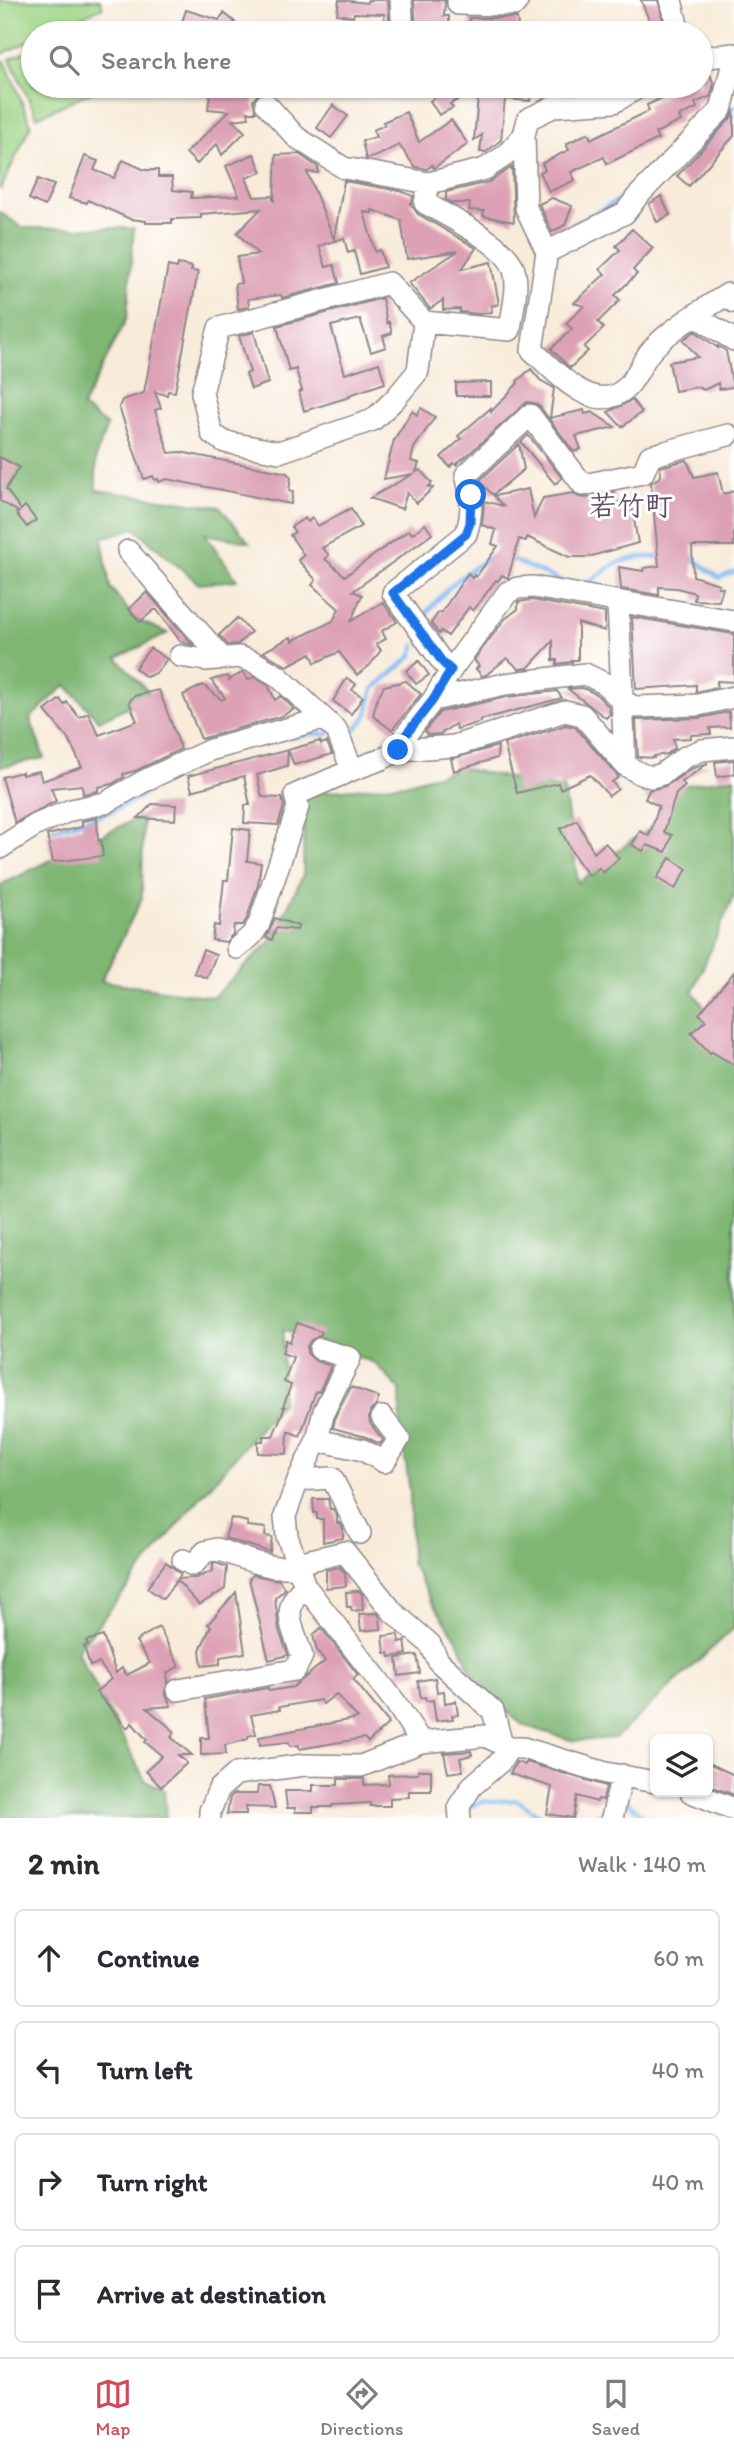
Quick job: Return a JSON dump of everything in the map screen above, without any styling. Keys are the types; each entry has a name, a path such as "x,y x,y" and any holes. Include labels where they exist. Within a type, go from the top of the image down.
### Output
{"street":[{"path":"401,0 402,21"},
{"path":"458,0 458,4 514,5 518,0"},
{"path":"671,0 676,21"},
{"path":"547,252 625,213 637,197 721,110 734,56 713,57"},
{"path":"621,98 614,102 555,106 528,119 524,135 526,208 547,252 532,349 566,381 587,395 604,398 625,389 650,351 694,315 728,295 733,299"},
{"path":"266,104 296,137 344,168 429,183 485,169 506,155 524,135"},
{"path":"424,322 418,371 373,420 279,452 225,442 212,435 202,393 219,328 389,283 424,322 510,330 516,283 512,265 490,242 425,203 429,183"},
{"path":"694,315 734,340"},
{"path":"451,670 443,663 393,593 466,534 472,502 466,475 530,415 583,485 643,474 650,456 728,435"},
{"path":"128,551 221,657"},
{"path":"398,750 401,741 508,592 518,588 533,587 734,621"},
{"path":"618,602 625,765"},
{"path":"180,656 205,660 239,657 278,676 337,731 352,770"},
{"path":"433,700 505,684 585,674 604,683 622,701 635,707 698,705 734,697"},
{"path":"237,948 252,935 259,924 298,807 295,795 398,750 454,746 565,711 582,715 625,765 652,777 662,774 685,757 702,750 734,747"},
{"path":"0,848 36,825 71,810 106,803 146,780 210,750 322,719"},
{"path":"320,1349 350,1358 324,1411 317,1440 285,1516 287,1536 301,1572 421,1742"},
{"path":"317,1440 363,1450 384,1462 398,1439 382,1417"},
{"path":"298,1480 332,1478 360,1533"},
{"path":"183,1560 194,1565 205,1552 217,1549 254,1562 301,1572 345,1552 393,1612 430,1644 439,1662 493,1711 505,1746 501,1761 472,1786 458,1806 460,1818"},
{"path":"178,1690 295,1670 302,1656 289,1612 301,1572"},
{"path":"210,1818 219,1789 236,1774 305,1765 361,1766 421,1742 486,1736 505,1746 523,1748 606,1773 650,1781"},
{"path":"612,1818 622,1775"},
{"path":"704,1797 734,1809"}],"green space":[{"path":"0,0 100,0 103,7 72,21 21,21 21,45 0,55"},
{"path":"21,54 21,83 10,59"},
{"path":"5,61 31,125 0,190 0,64"},
{"path":"28,98 78,98 37,117"},
{"path":"0,212 23,228 134,228 127,318 82,407 107,426 96,456 96,490 220,507 249,542 205,534 237,580 199,584 134,528 102,538 110,587 135,619 168,633 117,658 151,695 99,721 66,685 30,718 44,758 0,767"},
{"path":"461,768 564,789 578,883 632,840 664,820 675,787 734,777 734,895 693,991 734,1051 734,1628 615,1738 574,1741 523,1725 479,1690 457,1639 433,1604 411,1563 410,1492 400,1424 400,1390 375,1363 283,1330 282,1402 187,1513 77,1651 145,1780 164,1790 166,1818 0,1818 0,885 143,815 142,898 101,981 213,997 271,941 303,875 304,794 404,784"}],"building":[{"path":"339,0 367,3 368,0 388,0 389,21 384,21 384,14 354,13 353,17 337,14"},
{"path":"414,0 445,0 444,16 449,16 449,21 415,21"},
{"path":"641,0 658,0 663,21 649,21"},
{"path":"186,10 219,20 224,13 234,21 182,21"},
{"path":"469,18 517,18 517,21 469,21"},
{"path":"209,98 255,98 253,101 256,112 248,112 249,118 232,120 245,132 222,155 217,144 197,164 186,153 229,111 208,109"},
{"path":"434,98 461,98 450,104 453,108 439,115 430,101"},
{"path":"478,98 530,98 530,101 505,99 501,140 486,152 480,152 482,135 474,140"},
{"path":"662,98 706,98 695,103 697,108 679,116 681,121 655,133 658,139 607,164 604,157 571,172 575,180 549,192 540,172 545,170 542,163 569,150 566,144 588,133 591,139 649,111 647,105"},
{"path":"333,105 348,116 331,138 317,128"},
{"path":"406,112 419,142 451,120 468,144 434,168 432,165 427,169 415,167 399,145 366,159 362,141 376,137 373,130 385,125 383,122"},
{"path":"734,112 734,136 689,186 677,176"},
{"path":"254,154 262,172 246,178 254,197 272,196 274,202 276,155 299,154 318,167 318,173 307,172 334,239 344,181 400,191 413,196 410,203 418,214 476,248 462,269 491,262 499,304 491,306 492,312 479,314 460,312 460,309 443,310 443,300 430,309 409,283 458,251 407,259 401,220 372,210 372,213 364,212 375,252 380,250 385,267 360,274 354,251 348,253 344,238 319,246 326,267 334,265 339,283 282,298 281,295 248,299 249,307 238,309 235,284 241,283 237,257 258,254 237,233 261,209 201,214 201,218 172,219 172,223 146,223 130,219 88,200 87,203 69,198 85,156 98,161 94,170 114,178 123,160 145,170 158,170 158,177 172,177 173,190 192,192 191,198 239,196 226,166"},
{"path":"512,167 514,222 483,216 484,211 469,210 470,203 452,203 446,200 446,192 489,182"},
{"path":"38,179 54,185 45,206 29,199"},
{"path":"661,196 670,215 657,222 649,204"},
{"path":"552,198 572,206 565,225 552,232 539,204"},
{"path":"632,229 653,248 633,270 637,274 615,295 620,300 598,322 604,328 584,347 588,351 570,368 551,349 572,329 566,323 584,306 574,303 605,274 600,269 620,250 616,246"},
{"path":"178,264 192,267 191,271 198,272 175,392 168,391 167,395 155,392 161,408 155,410 169,453 180,452 287,473 291,478 289,491 293,492 291,504 167,479 159,482 153,476 144,479 119,407 122,400 144,393 168,266 177,268"},
{"path":"382,298 392,333 383,336 386,347 371,352 360,319 331,326 345,374 379,363 385,383 304,411 296,369 289,371 277,326"},
{"path":"695,331 726,351 733,387 719,389 718,383 704,390 697,387 675,391 669,362 698,357 683,340"},
{"path":"254,332 268,383 251,389 246,374 250,372 239,336"},
{"path":"531,369 540,380 554,388 550,418 584,410 585,414 592,412 615,427 576,436 581,449 574,452 540,407 527,402 462,460 463,458 450,467 441,457 461,439 458,436 491,408 491,412"},
{"path":"491,382 491,396 456,396 456,383"},
{"path":"632,400 642,412 622,427 608,412"},
{"path":"421,408 435,417 414,448 411,461 419,463 416,472 420,470 432,483 428,487 433,488 417,503 407,493 402,509 370,498 413,474 384,479 394,440 412,411 417,415"},
{"path":"528,435 562,478 555,484 521,442"},
{"path":"519,444 524,469 493,495 482,484 481,479"},
{"path":"0,457 19,467 6,489 21,510 25,506 36,520 27,527 16,513 19,512 0,501"},
{"path":"687,460 694,477 718,472 723,494 734,491 734,546 692,546 693,576 719,584 718,587 723,588 719,601 694,600 695,593 677,588 659,587 659,595 621,589 619,567 643,571 644,568 659,566 651,483 661,476 660,467"},
{"path":"528,489 534,518 543,498 573,493 586,498 614,492 616,503 631,501 638,543 588,557 569,557 527,537 526,541 519,539 508,578 502,575 496,580 473,611 469,607 448,636 441,631 439,634 431,623 468,573 472,578 474,575 476,577 498,546 492,544 496,530 482,525 484,501 503,506 494,496"},
{"path":"351,508 361,526 322,548 329,555 325,559 345,576 409,530 412,534 425,524 432,534 353,591 362,595 351,621 383,602 397,622 382,631 386,639 376,644 381,650 370,665 357,675 339,652 315,663 311,653 287,666 263,652 291,637 292,641 333,621 339,609 312,585 316,580 298,560 304,555 290,535 295,532 291,527 305,518 308,522 312,518 318,526"},
{"path":"147,592 193,645 181,642 157,610 140,622 129,609"},
{"path":"532,600 605,613 605,631 578,623 578,660 557,664 557,660 553,660 553,641 528,668 519,669 507,658 482,676 476,669 479,666 474,660 505,619 518,609 518,602"},
{"path":"632,617 734,634 734,682 717,681 717,687 696,692 696,685 636,689"},
{"path":"237,618 251,632 238,644 228,645 219,635"},
{"path":"150,648 167,659 156,673 146,677 135,668"},
{"path":"419,661 429,675 416,684 406,671"},
{"path":"243,672 248,680 254,677 268,685 275,700 281,696 294,709 282,716 201,739 183,695 203,685 222,700 225,698 211,680 228,676 229,680"},
{"path":"347,678 356,684 352,690 363,697 351,714 333,701"},
{"path":"406,681 421,694 392,730 373,716 377,699 384,686"},
{"path":"583,688 596,694 609,707 610,714 606,718 568,689"},
{"path":"159,690 181,749 123,774 124,777 112,784 98,787 98,791 83,794 82,785 51,788 56,801 15,823 2,777 39,771 42,781 82,767 68,738 45,711 60,699 64,705 67,702 79,717 88,713 99,735 137,721 129,702 134,696"},
{"path":"557,691 562,698 480,720 481,722 457,729 455,724 440,734 427,735 425,731 440,712 507,697"},
{"path":"729,712 730,727 710,728 711,734 673,739 675,748 667,754 654,758 638,757 636,720 699,718"},
{"path":"566,725 575,727 619,777 612,782 618,789 609,796 590,775 560,789 558,783 517,793 504,744"},
{"path":"320,741 321,744 327,742 332,754 294,765 288,750"},
{"path":"498,746 497,758 454,771 451,759"},
{"path":"288,750 287,766 257,775 262,797 282,798 284,806 278,825 244,823 245,805 250,805 244,776 192,791 188,776"},
{"path":"734,760 734,774 717,777 715,762"},
{"path":"708,763 682,782 685,786 676,794 664,832 672,835 666,852 647,845 643,851 632,845 640,831 649,836 659,806 645,799 649,790 666,786 691,769"},
{"path":"152,804 176,805 175,820 138,818"},
{"path":"97,818 98,840 101,840 103,856 53,862 47,835 82,827 82,821"},
{"path":"577,820 594,853 605,843 619,858 603,873 599,868 589,876 560,829"},
{"path":"233,828 250,830 247,861 261,863 258,885 247,918 243,925 234,925 233,934 226,942 212,940 214,925 219,926 224,880 228,880"},
{"path":"670,858 687,869 675,889 657,878"},
{"path":"275,918 298,926 297,930 276,928 272,940 266,938"},
{"path":"203,950 216,955 207,978 194,973"},
{"path":"734,972 734,1065 710,1053 691,1033 706,1020 699,1014"},
{"path":"297,1323 322,1332 311,1340 307,1353 316,1361 331,1366 319,1392 316,1391 300,1436 288,1431 287,1454 258,1453 258,1441 263,1441 263,1436 273,1436 285,1407 291,1385 284,1382 293,1357 282,1353 286,1340 290,1342"},
{"path":"351,1387 379,1397 376,1406 370,1411 369,1418 383,1440 380,1444 366,1437 333,1428 336,1415"},
{"path":"313,1499 328,1499 330,1509 333,1509 337,1516 337,1523 343,1528 343,1538 323,1542 323,1519 317,1519 317,1513 314,1513"},
{"path":"231,1518 248,1522 247,1526 266,1528 265,1536 272,1537 270,1552 225,1538"},
{"path":"166,1562 181,1574 178,1579 196,1578 213,1571 213,1563 227,1567 225,1589 199,1605 177,1580 163,1599 147,1588"},
{"path":"340,1567 345,1573 346,1586 326,1588 326,1570"},
{"path":"253,1575 279,1580 285,1589 275,1598 279,1630 288,1655 269,1660 249,1579"},
{"path":"359,1591 362,1594 363,1610 352,1611 351,1607 347,1607 346,1592"},
{"path":"236,1592 245,1653 220,1657 220,1664 202,1666 200,1650 211,1626 208,1624"},
{"path":"377,1613 381,1629 361,1631 359,1614"},
{"path":"159,1627 179,1666 167,1673 165,1692 171,1706 147,1708 175,1732 171,1737 192,1755 178,1755 187,1763 161,1787 146,1771 162,1756 145,1742 147,1740 132,1723 127,1728 96,1692 111,1679 99,1663 90,1666 84,1646 88,1645 86,1641 103,1636 116,1673 122,1668 127,1675 150,1663 136,1641"},
{"path":"321,1628 358,1675 353,1679 389,1723 368,1742 364,1738 299,1749 299,1745 290,1746 289,1742 260,1745 259,1737 358,1718 336,1694 323,1704 320,1700 251,1715 256,1734 225,1745 226,1754 201,1755 201,1738 209,1738 205,1699 268,1688 269,1691 293,1687 325,1661 317,1651 313,1635"},
{"path":"398,1634 399,1642 405,1641 407,1654 390,1657 389,1653 385,1653 383,1636"},
{"path":"417,1655 420,1673 399,1676 397,1658"},
{"path":"435,1678 437,1692 444,1691 445,1703 456,1701 458,1715 452,1716 453,1719 436,1721 433,1700 426,1701 425,1697 421,1698 418,1681"},
{"path":"471,1751 472,1755 460,1758 463,1771 448,1773 444,1753"},
{"path":"516,1762 525,1765 526,1762 606,1786 603,1800 598,1799 597,1802 577,1796 573,1818 547,1814 552,1787 510,1774"},
{"path":"713,1765 734,1775 734,1795 713,1787"},
{"path":"418,1770 431,1770 431,1791 409,1791 409,1797 390,1798 390,1806 370,1806 370,1803 332,1805 313,1807 313,1812 295,1812 295,1808 287,1808 285,1791 313,1791 313,1785 338,1785 338,1779 364,1779 364,1785 389,1784 388,1775 418,1774"},
{"path":"258,1786 270,1786 275,1808 246,1807 246,1814 227,1814 230,1797 234,1794 257,1794"}],"waterway":[{"path":"722,43 734,41"},
{"path":"691,156 728,119 734,106"},
{"path":"551,236 623,198"},
{"path":"421,620 454,583 496,554"},
{"path":"571,584 588,583 616,563 639,557 664,557"},
{"path":"687,557 691,557 719,578 734,572"},
{"path":"510,559 563,582"},
{"path":"344,734 351,734 366,717 373,689 412,656 415,645"},
{"path":"292,738 328,734"},
{"path":"53,829 118,809 153,787"},
{"path":"467,1808 481,1802 517,1800 543,1818"},
{"path":"622,1804 629,1803 645,1818"},
{"path":"595,1818 607,1807"}],"district":[{"name":"若竹町","path":"631,505"}],"route":[{"path":"398,750 401,741 433,700 451,670 443,663 393,593 466,534 470,523 471,495"}]}
